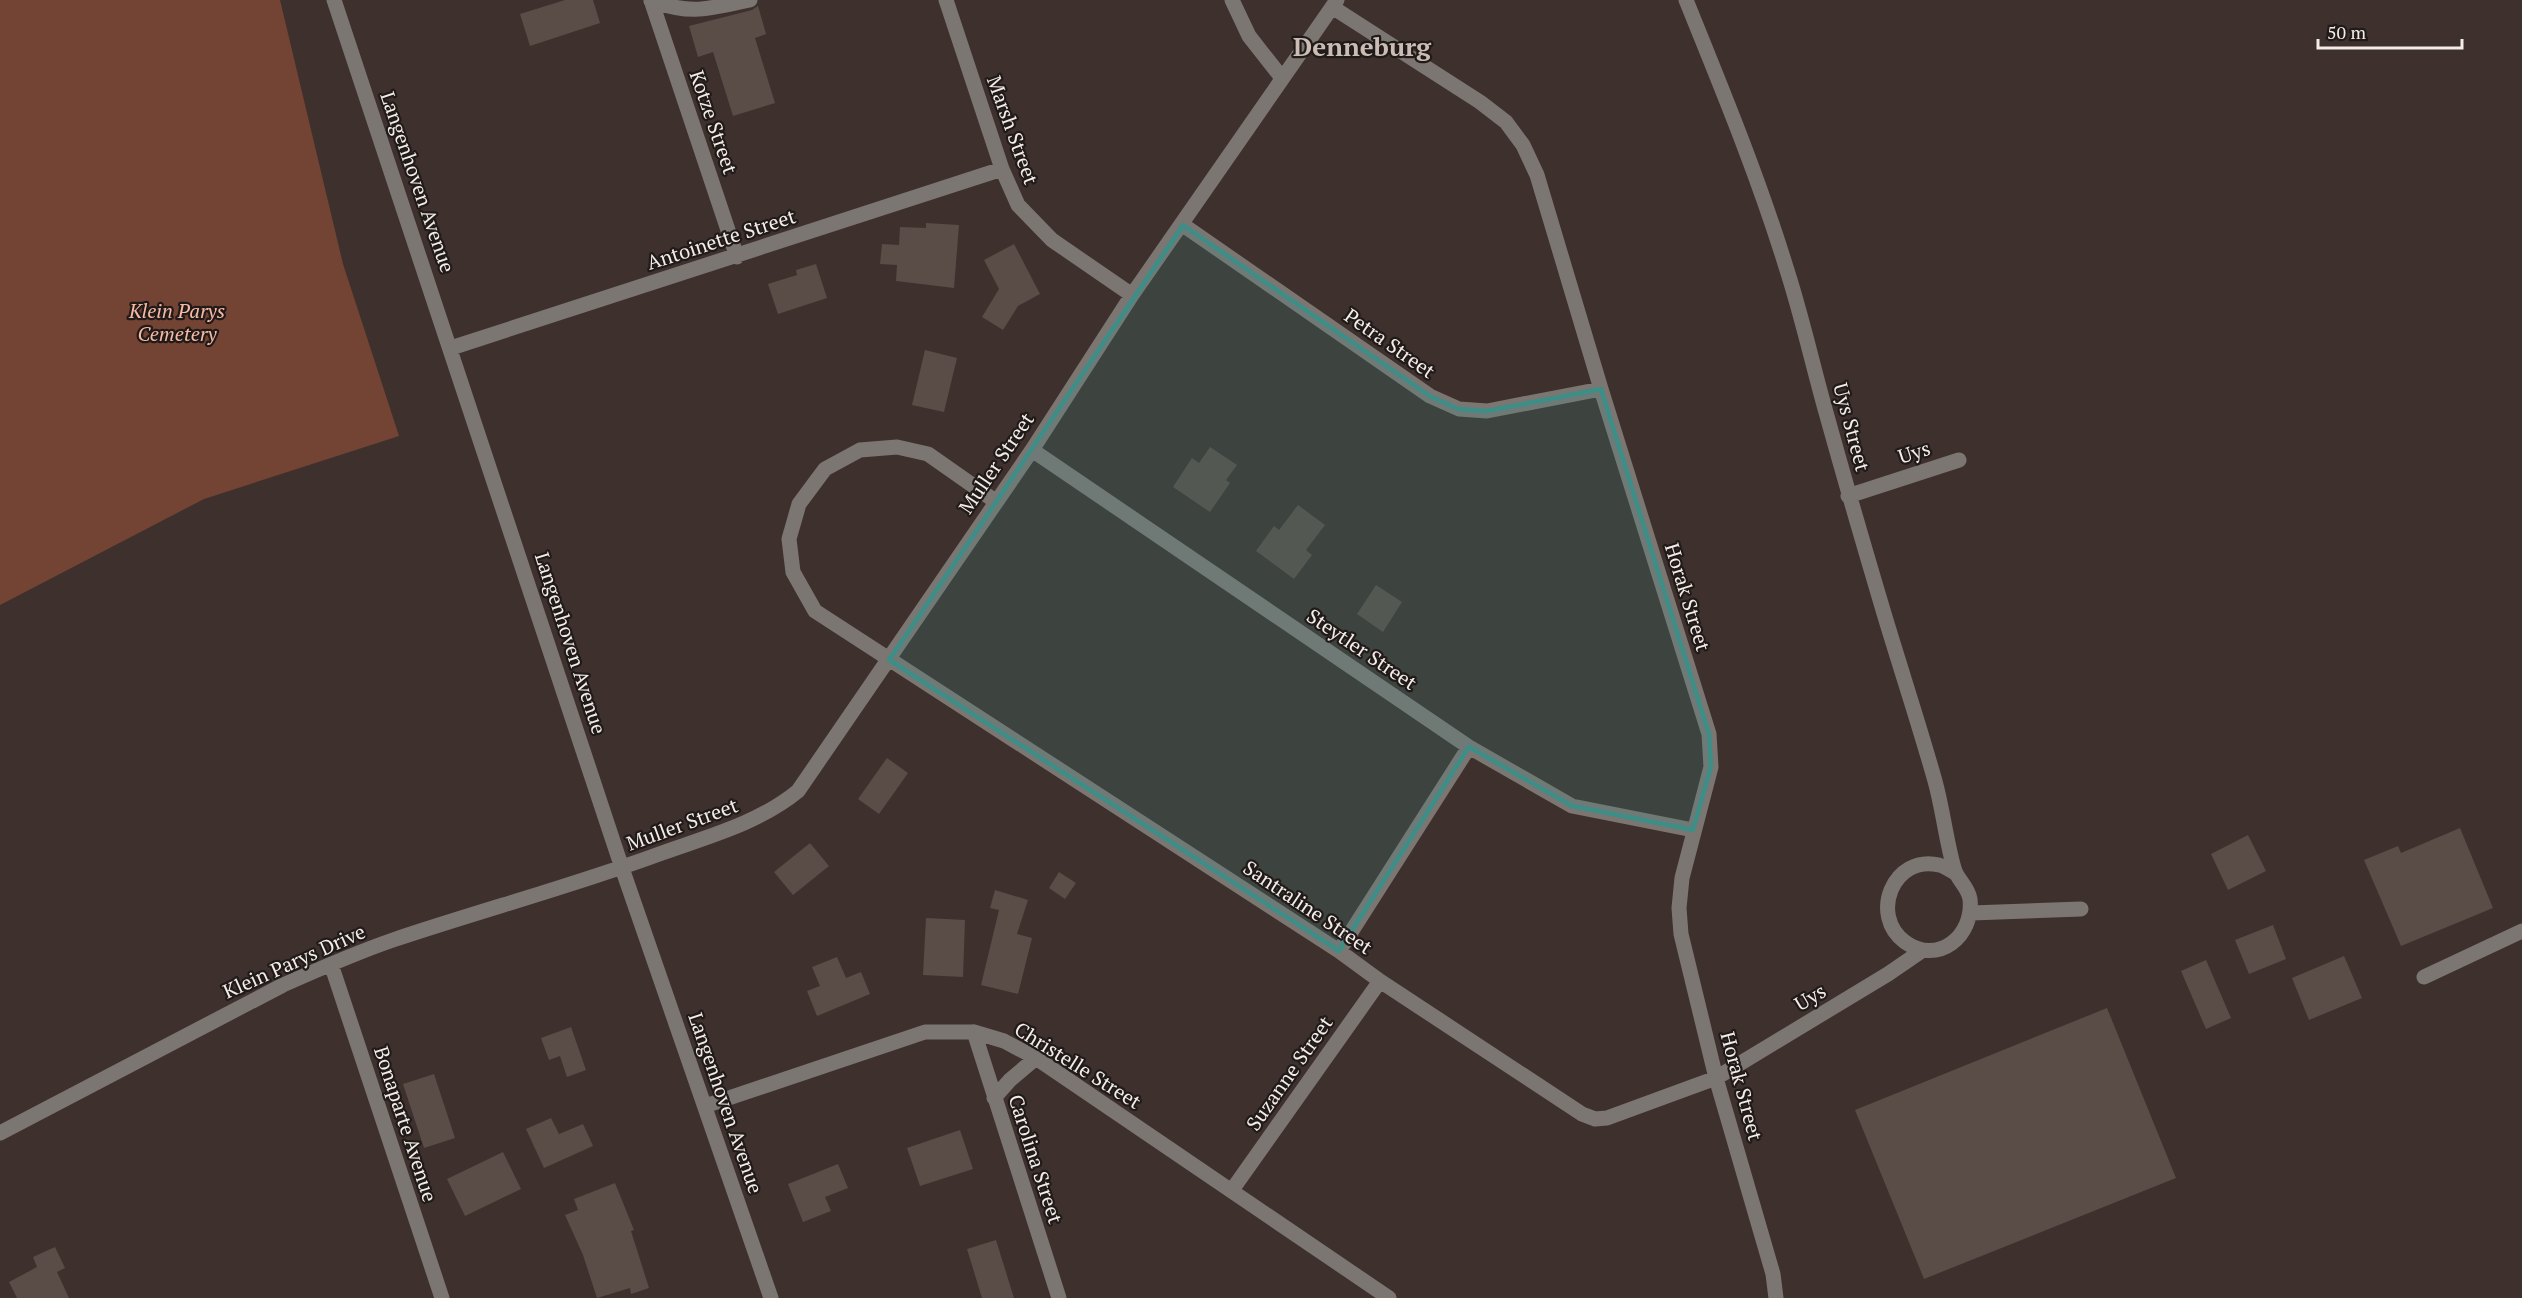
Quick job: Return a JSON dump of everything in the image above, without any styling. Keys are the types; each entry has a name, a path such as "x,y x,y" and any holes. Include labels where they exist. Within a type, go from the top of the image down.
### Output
{"street":[{"name":"Langenhoven Avenue","path":"334,0 622,868 771,1298"},
{"path":"651,1 677,9 695,11 750,0"},
{"name":"Marsh Street","path":"946,0 1002,169 1018,204 1052,240 1132,295"},
{"path":"1232,0 1249,36 1282,78"},
{"name":"Uys Street","path":"1686,0 1748,152 1787,269 1848,495 1936,784 1955,873"},
{"name":"Kotze Street","path":"651,1 737,256"},
{"name":"Muller Street","path":"622,868 759,818 780,806 798,791 814,771 995,501 1032,450 1132,295 1183,225 1334,4"},
{"name":"Horak Street","path":"1334,4 1506,122 1523,144 1537,175 1600,389 1709,734 1711,767 1682,878 1679,908 1681,934 1716,1078 1773,1274 1776,1298"},
{"name":"Antoinette Street","path":"451,348 1002,169"},
{"name":"Petra Street","path":"1183,225 1430,396 1459,409 1487,411 1600,389"},
{"path":"889,660 816,611 804,592 793,572 789,539 799,504 825,469 860,450 897,447 928,454 995,501"},
{"name":"Steytler Street","path":"1032,450 1469,747 1572,806 1693,830"},
{"name":"Uys","path":"1848,495 1959,460"},
{"name":"Santraline Street","path":"889,660 1339,951 1380,981 1582,1114 1595,1119 1607,1118 1716,1078"},
{"path":"1339,951 1469,747"},
{"path":"1922,864 1939,865 1955,873 1969,891 1971,913 1966,929 1955,942 1940,949 1923,950 1907,944 1894,932 1887,916 1887,899 1893,883 1906,870 1922,864"},
{"name":"Klein Parys Drive","path":"0,1133 283,985 331,964 391,941 622,868"},
{"path":"1971,913 2081,909"},
{"path":"2424,977 2522,931"},
{"name":"Uys","path":"1716,1078 1888,974 1923,950"},
{"name":"Bonaparte Avenue","path":"331,964 442,1298"},
{"name":"Suzanne Street","path":"1232,1190 1380,981"},
{"name":"Christelle Street","path":"705,1106 925,1032 974,1032 1004,1041 1036,1058 1389,1298"},
{"name":"Carolina Street","path":"974,1032 1059,1298"},
{"path":"994,1098 1010,1080 1036,1058"}],"highlighted area":[{"path":"1183,225 1430,396 1459,409 1487,411 1601,389 1709,734 1711,767 1693,830 1572,806 1469,747 1339,951 889,660"}],"green space":[{"name":"Klein Parys Cemetery","path":"0,0 280,0 343,264 399,436 204,499 0,605"}],"building":[{"path":"565,0 593,0 600,23 530,46 520,14"},
{"path":"758,6 766,34 755,38 775,103 733,116 713,52 698,57 689,26 752,10"},
{"path":"926,223 959,225 954,288 896,281 897,265 880,264 882,244 899,245 900,227 926,228"},
{"path":"1014,244 1040,294 1018,306 1003,330 982,317 999,289 984,260"},
{"path":"816,264 827,298 778,314 768,284 797,275 796,270"},
{"path":"925,350 957,358 944,412 912,405"},
{"path":"1210,447 1237,465 1226,480 1230,483 1210,512 1173,487 1192,458 1199,463"},
{"path":"1298,505 1325,525 1306,550 1312,555 1294,579 1256,551 1274,526 1279,530"},
{"path":"1376,585 1402,602 1383,632 1357,614"},
{"path":"887,758 908,773 879,814 858,799"},
{"path":"2460,828 2493,908 2401,946 2364,860 2398,846 2401,853"},
{"path":"2248,835 2266,871 2228,890 2211,854"},
{"path":"810,843 829,866 793,895 774,872"},
{"path":"1059,872 1076,883 1065,899 1049,888"},
{"path":"995,890 1028,900 1017,934 1032,938 1018,994 981,985 999,910 990,908"},
{"path":"926,918 965,920 963,977 923,975"},
{"path":"2273,925 2286,959 2249,974 2235,940"},
{"path":"2344,956 2362,998 2309,1020 2292,978"},
{"path":"837,957 846,978 861,972 870,994 817,1016 807,991 820,986 812,967"},
{"path":"2206,960 2231,1018 2206,1029 2181,971"},
{"path":"2107,1008 2176,1178 1924,1279 1855,1110"},
{"path":"571,1027 586,1070 567,1077 560,1056 549,1060 541,1038"},
{"path":"434,1074 455,1138 424,1148 403,1084"},
{"path":"551,1118 559,1134 583,1124 593,1146 544,1168 526,1129"},
{"path":"960,1130 973,1169 920,1186 907,1148"},
{"path":"503,1152 521,1189 465,1216 447,1179"},
{"path":"838,1164 848,1188 825,1197 831,1211 803,1222 788,1184"},
{"path":"615,1183 634,1230 631,1231 649,1288 631,1294 630,1288 597,1298 583,1255 565,1215 578,1210 574,1199"},
{"path":"996,1240 1014,1298 982,1298 967,1249"},
{"path":"55,1247 65,1268 57,1272 69,1298 17,1298 9,1282 37,1267 33,1257"}],"district":[{"name":"Denneburg","path":"1362,46"}]}
